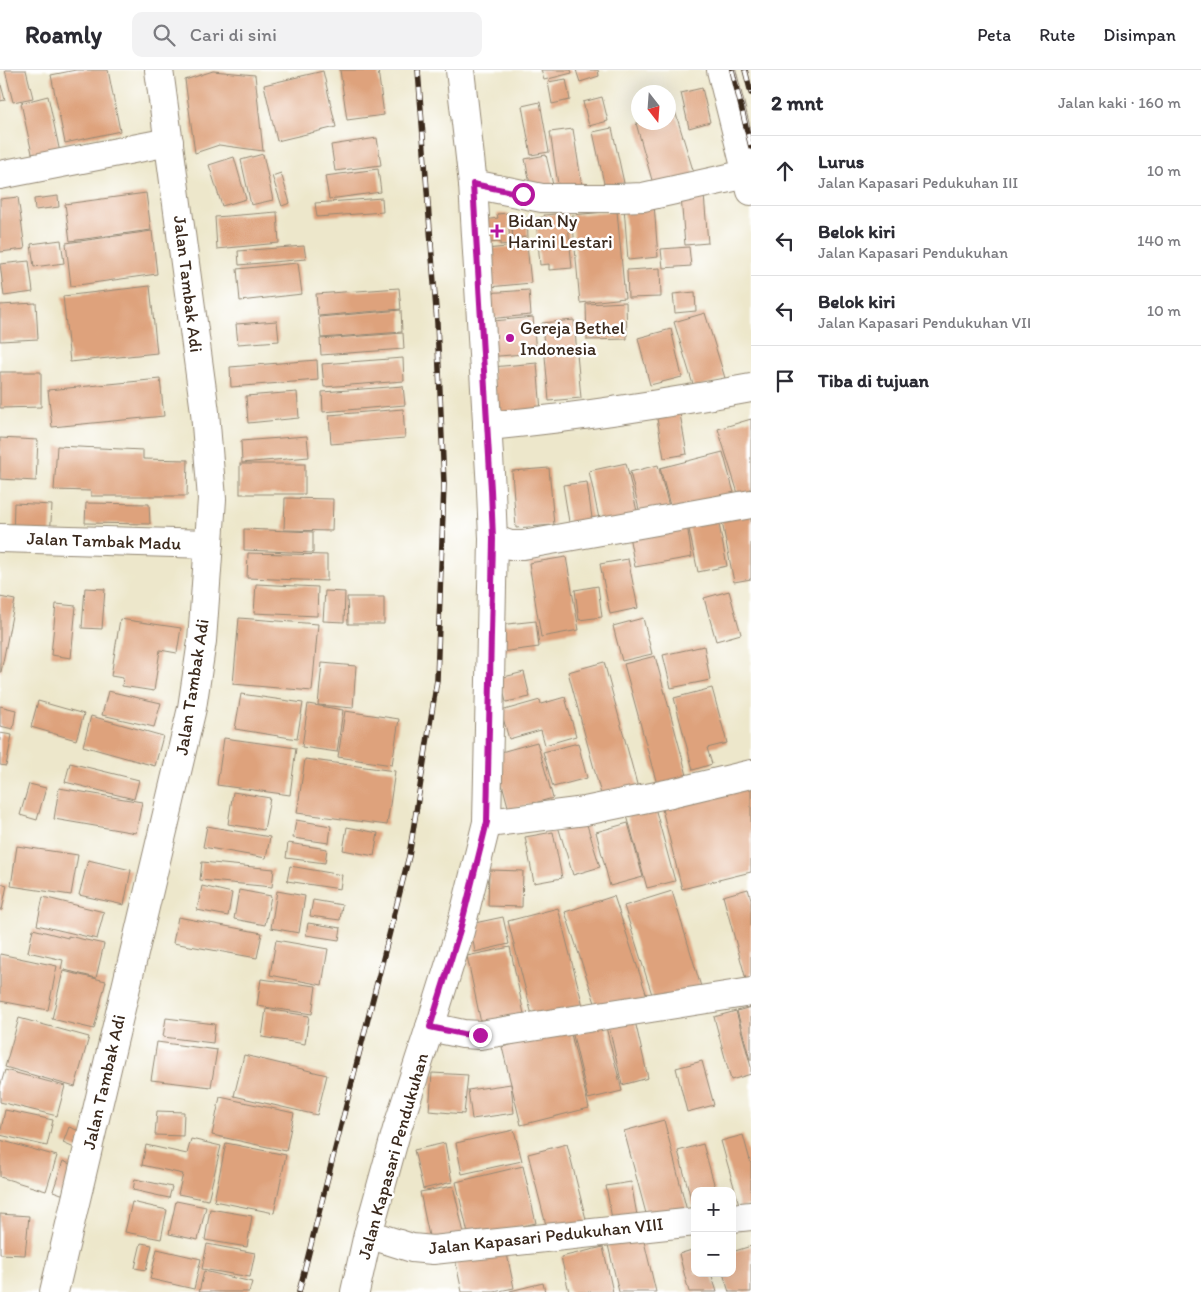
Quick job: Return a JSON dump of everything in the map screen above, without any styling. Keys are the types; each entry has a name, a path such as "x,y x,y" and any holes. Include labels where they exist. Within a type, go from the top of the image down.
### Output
{"street":[{"name":"Jalan Tambak Adi","path":"54,1292 192,708 202,641 212,499 208,438 159,70"},
{"name":"Jalan Kapasari Pendukuhan","path":"355,1292 368,1234 397,1129 460,930 487,822 493,539 473,184 460,70"},
{"path":"473,184 542,198 617,198 643,197 749,183 721,70"},
{"path":"0,175 170,142"},
{"path":"487,426 660,404 751,388"},
{"path":"493,539 510,545 523,545 751,504"},
{"name":"Jalan Tambak Madu","path":"0,538 209,544"},
{"path":"487,822 585,811 751,774"},
{"path":"430,1027 463,1034 480,1035 751,992"},
{"path":"736,1218 751,1216"},
{"name":"Jalan Kapasari Pedukuhan VIII","path":"368,1234 412,1248 433,1250 691,1222"}],"building":[{"path":"5,70 26,70 33,98 13,102"},
{"path":"76,70 108,70 120,131 65,143 51,75"},
{"path":"340,70 378,70 384,115 347,120"},
{"path":"541,70 571,70 572,73 544,80"},
{"path":"576,70 598,70 599,76 580,82"},
{"path":"213,71 255,75 263,151 219,145 195,153 185,80"},
{"path":"323,71 336,127 277,141 264,85"},
{"path":"566,79 570,100 552,104 548,82"},
{"path":"0,81 5,100 0,101"},
{"path":"702,88 710,122 689,128 681,93"},
{"path":"48,96 62,162 35,167 21,103"},
{"path":"602,97 608,121 589,126 583,102"},
{"path":"540,102 549,152 531,155 522,106"},
{"path":"676,114 696,180 655,191 638,130 676,130"},
{"path":"612,128 624,183 605,188 593,132"},
{"path":"573,129 582,186 559,191 550,132"},
{"path":"377,138 381,165 335,171 331,145"},
{"path":"263,154 273,200 251,205 241,160"},
{"path":"546,155 553,185 531,189 525,159"},
{"path":"234,157 246,199 222,206 209,165"},
{"path":"378,169 381,192 329,199 325,176"},
{"path":"281,173 290,203 282,206 272,176"},
{"path":"146,193 151,230 70,241 65,204"},
{"path":"704,195 708,243 685,245 681,197"},
{"path":"58,196 59,207 35,210 34,199"},
{"path":"18,197 25,249 0,252 0,199"},
{"path":"382,198 383,212 317,217 315,203"},
{"path":"654,204 658,257 628,260 624,207"},
{"path":"617,211 625,298 580,303 572,215"},
{"path":"277,212 279,243 217,249 215,217"},
{"name":"Bidan Ny Harini Lestari","path":"508,213 510,244 500,245 500,242 486,243 484,220 498,218 497,214"},
{"path":"567,213 572,268 549,270 549,264 540,265 536,218 545,217 544,215"},
{"path":"527,218 528,237 513,238 511,220"},
{"path":"152,231 157,274 71,286 66,243"},
{"path":"61,240 64,263 34,267 31,244"},
{"path":"527,245 531,283 489,287 486,249"},
{"path":"304,246 306,259 239,265 238,251"},
{"path":"689,247 691,266 663,268 661,249"},
{"path":"29,261 33,292 4,296 0,264"},
{"path":"298,263 302,294 240,301 237,269"},
{"path":"660,268 661,297 628,298 627,270"},
{"path":"150,286 157,353 70,362 63,296"},
{"path":"399,288 401,309 318,316 316,294"},
{"path":"529,290 531,315 487,319 485,293"},
{"path":"695,292 696,311 675,313 673,294"},
{"path":"626,302 627,339 587,340 586,304"},
{"path":"36,303 38,339 0,341 0,305"},
{"path":"401,310 402,332 321,338 319,317"},
{"path":"705,313 725,378 694,388 674,322"},
{"name":"Gereja Bethel Indonesia","path":"533,317 536,353 487,357 484,322"},
{"path":"574,320 581,398 549,401 542,323"},
{"path":"277,321 279,341 238,344 236,324"},
{"path":"671,329 682,377 650,385 638,338"},
{"path":"403,333 404,349 321,355 320,339"},
{"path":"403,358 404,381 324,387 322,364"},
{"path":"317,360 318,380 231,387 230,367"},
{"path":"537,363 541,411 497,415 492,367"},
{"path":"0,372 41,372 41,407 0,408"},
{"path":"160,379 164,416 52,427 48,390"},
{"path":"403,386 405,405 323,412 322,392"},
{"path":"297,392 299,418 248,423 246,396"},
{"path":"679,408 687,454 664,458 656,413"},
{"path":"403,409 405,438 331,444 329,415"},
{"path":"751,419 751,497 740,500 718,429"},
{"path":"307,436 309,457 242,463 241,441"},
{"path":"0,438 38,440 36,481 0,479"},
{"path":"57,446 143,450 143,459 188,460 187,496 91,496 91,491 54,490"},
{"path":"723,452 736,500 673,517 660,468"},
{"path":"626,463 639,520 601,528 589,471"},
{"path":"240,464 305,464 305,494 240,494"},
{"path":"658,465 671,514 642,522 630,472"},
{"path":"549,468 554,525 516,528 512,471"},
{"path":"587,482 593,525 570,528 563,485"},
{"path":"285,498 333,499 332,531 284,530"},
{"path":"14,503 52,505 50,538 13,536"},
{"path":"86,503 149,504 150,524 85,523"},
{"path":"751,511 751,579 734,582 721,517"},
{"path":"718,519 727,566 698,572 688,525"},
{"path":"687,525 692,557 635,567 629,536"},
{"path":"244,529 313,532 313,553 244,550"},
{"path":"248,553 327,555 327,581 247,578"},
{"path":"566,557 579,630 541,637 529,563"},
{"path":"628,559 638,608 610,614 600,564"},
{"path":"256,584 318,587 317,616 254,613"},
{"path":"598,586 602,617 579,620 575,590"},
{"path":"85,588 105,589 102,629 82,628"},
{"path":"325,591 345,592 344,622 323,621"},
{"path":"729,591 741,634 716,641 704,598"},
{"path":"0,597 15,600 1,672 0,672"},
{"path":"347,597 384,597 384,624 348,624"},
{"path":"56,604 76,606 71,658 51,655"},
{"path":"239,618 318,624 312,691 233,684"},
{"path":"643,618 652,654 622,661 613,626"},
{"path":"120,619 181,628 177,653 160,650 154,691 122,686 123,678 111,676"},
{"path":"536,621 539,647 501,652 498,625"},
{"path":"704,646 710,680 671,688 663,655"},
{"path":"655,656 688,779 658,788 624,664"},
{"path":"604,662 638,788 602,798 568,672"},
{"path":"322,663 356,666 353,708 318,705"},
{"path":"524,672 530,697 506,702 500,678"},
{"path":"712,688 727,743 707,748 712,764 693,770 674,698"},
{"path":"108,691 161,703 154,727 102,715"},
{"path":"241,694 303,703 297,739 235,729"},
{"path":"565,697 576,736 545,745 541,730 509,739 501,711 540,700 541,704"},
{"path":"38,701 84,714 76,740 31,727"},
{"path":"308,704 343,710 337,752 302,747"},
{"path":"0,706 16,710 13,729 0,726"},
{"path":"345,711 399,719 392,765 338,757"},
{"path":"91,716 163,736 155,766 83,746"},
{"path":"0,733 12,735 6,766 0,765"},
{"path":"224,738 296,748 290,795 217,785"},
{"path":"537,742 553,798 509,810 494,754"},
{"path":"578,743 587,778 553,787 543,752"},
{"path":"305,759 395,771 387,825 297,813"},
{"path":"70,763 139,780 134,799 65,782"},
{"path":"29,784 46,788 37,820 20,815"},
{"path":"751,787 751,872 682,889 662,809"},
{"path":"59,788 142,802 136,833 54,819"},
{"path":"233,792 270,798 264,830 228,824"},
{"path":"654,804 675,881 647,888 626,812"},
{"path":"584,815 600,867 573,875 557,823"},
{"path":"296,820 331,826 329,843 293,838"},
{"path":"628,823 643,877 610,886 596,832"},
{"path":"207,826 270,837 266,858 203,847"},
{"path":"347,827 378,833 374,856 343,850"},
{"path":"553,832 562,878 534,883 525,837"},
{"path":"288,843 327,849 325,863 286,858"},
{"path":"17,846 78,855 71,895 11,886"},
{"path":"88,860 131,870 124,905 79,895"},
{"path":"202,862 274,869 272,887 200,880"},
{"path":"290,866 342,875 340,889 287,881"},
{"path":"489,870 523,871 522,907 488,906"},
{"path":"0,883 7,885 2,910 0,910"},
{"path":"202,886 232,893 228,916 197,910"},
{"path":"748,889 751,899 751,982 747,983 723,896"},
{"path":"239,890 271,896 265,925 234,919"},
{"path":"277,891 305,896 299,933 271,928"},
{"path":"672,891 702,990 655,1004 624,906"},
{"path":"614,896 648,999 599,1015 565,912"},
{"path":"43,897 104,912 97,939 37,925"},
{"path":"313,900 342,905 340,920 310,916"},
{"path":"558,908 583,1006 533,1019 508,921"},
{"path":"178,917 262,933 257,958 173,943"},
{"path":"503,917 509,944 475,952 470,924"},
{"path":"308,923 341,928 339,940 306,935"},
{"path":"33,929 68,938 68,936 104,944 96,978 61,969 63,960 28,952"},
{"path":"276,940 328,949 322,985 270,975"},
{"path":"510,947 524,1014 481,1023 467,956"},
{"path":"0,954 57,966 48,1010 0,1001"},
{"path":"63,971 106,981 94,1029 52,1019"},
{"path":"261,979 316,986 312,1014 257,1006"},
{"path":"751,1007 751,1060 750,1060 737,1011"},
{"path":"266,1009 309,1016 305,1044 262,1037"},
{"path":"736,1011 751,1067 751,1074 731,1080 714,1017"},
{"path":"19,1018 89,1037 75,1087 5,1067"},
{"path":"166,1018 215,1024 213,1043 163,1037"},
{"path":"635,1021 648,1078 622,1085 609,1027"},
{"path":"605,1023 622,1091 588,1099 572,1031"},
{"path":"570,1030 589,1108 521,1125 502,1047"},
{"path":"157,1042 217,1050 211,1087 151,1080"},
{"path":"244,1055 327,1075 317,1115 234,1096"},
{"path":"702,1061 714,1105 687,1112 676,1068"},
{"path":"5,1070 65,1086 57,1116 0,1102 0,1087"},
{"path":"432,1073 468,1075 464,1114 429,1111"},
{"path":"511,1084 514,1113 472,1119 468,1090"},
{"path":"220,1097 294,1113 286,1151 212,1135"},
{"path":"5,1110 53,1120 47,1146 0,1135"},
{"path":"157,1111 184,1112 183,1136 155,1135"},
{"path":"664,1120 687,1211 648,1221 624,1131"},
{"path":"69,1127 85,1133 79,1150 63,1143"},
{"path":"514,1130 522,1161 462,1174 456,1143"},
{"path":"743,1135 751,1164 751,1205 740,1208 736,1187 734,1187 721,1141"},
{"path":"191,1139 221,1146 208,1200 178,1194 183,1174 142,1165 146,1145 187,1154"},
{"path":"0,1140 57,1156 46,1191 0,1177"},
{"path":"226,1143 286,1155 274,1213 214,1201"},
{"path":"445,1143 452,1182 423,1189 414,1150"},
{"path":"567,1144 587,1223 548,1233 528,1154"},
{"path":"703,1144 715,1187 691,1187 691,1199 678,1151"},
{"path":"63,1161 80,1168 70,1197 53,1191"},
{"path":"523,1166 536,1223 469,1238 456,1182"},
{"path":"135,1179 172,1187 169,1198 133,1190"},
{"path":"631,1182 637,1215 612,1219 606,1186"},
{"path":"453,1186 464,1233 430,1241 420,1192"},
{"path":"176,1201 206,1207 198,1240 169,1234"},
{"path":"132,1202 167,1210 161,1239 125,1232"},
{"path":"210,1209 252,1216 247,1247 205,1240"},
{"path":"0,1214 29,1216 25,1255 0,1254"},
{"path":"643,1237 656,1292 619,1292 608,1245"},
{"path":"141,1243 152,1245 146,1270 135,1268"},
{"path":"207,1244 255,1253 250,1277 202,1269"},
{"path":"751,1246 751,1292 729,1292 724,1277 736,1277 736,1251"},
{"path":"603,1247 613,1292 569,1292 561,1257"},
{"path":"157,1249 201,1259 194,1289 150,1279"},
{"path":"506,1249 514,1288 494,1292 462,1292 455,1259"},
{"path":"691,1250 691,1277 712,1277 717,1292 689,1292 679,1254"},
{"path":"204,1271 252,1282 249,1292 199,1292"},
{"path":"543,1283 545,1292 510,1292 510,1291"}],"railway":[{"path":"299,1292 409,856 437,680 444,484 437,323 418,70"},
{"path":"732,70 751,147"},
{"path":"745,70 751,93"}],"place":[{"name":"Bidan Ny Harini Lestari","path":"497,231"},
{"name":"Gereja Bethel Indonesia","path":"510,338"}],"route":[{"path":"480,1035 448,1032 430,1027 460,930 487,822 493,539 473,184 523,194"}]}
